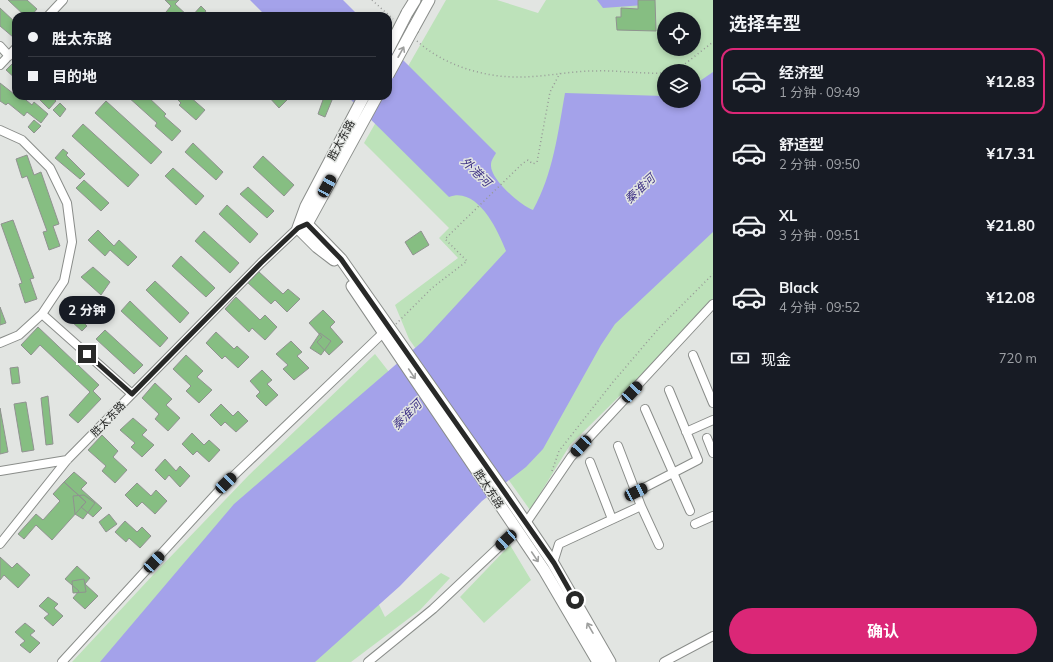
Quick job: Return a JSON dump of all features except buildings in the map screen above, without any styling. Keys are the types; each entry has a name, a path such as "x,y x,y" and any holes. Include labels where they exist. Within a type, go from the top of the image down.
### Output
{"main road":[{"path":"392,42 415,0"},
{"path":"392,68 429,0"},
{"name":"胜太东路","path":"363,100 351,132 303,226 341,259 497,501 544,570 598,662"},
{"name":"胜太东路","path":"351,132 374,100"},
{"name":"胜太东路","path":"390,335 507,495 554,563 610,662"}],"street":[{"path":"52,12 63,0"},
{"path":"0,46 9,56"},
{"path":"0,65 12,53"},
{"path":"0,130 22,140 50,168 68,203 72,242 64,281 42,314 19,335 0,343"},
{"name":"胜太东路","path":"0,544 68,460 132,394 303,226"},
{"path":"526,523 571,457 713,304"},
{"path":"42,314 132,394"},
{"path":"62,662 226,483 390,335"},
{"path":"693,355 710,388 713,403"},
{"path":"636,492 698,460 669,390"},
{"path":"645,409 690,511"},
{"path":"686,432 713,420"},
{"path":"707,438 713,453"},
{"path":"618,446 641,506 659,545"},
{"path":"0,471 68,460"},
{"path":"590,462 612,519"},
{"path":"554,563 559,544 641,506"},
{"path":"695,524 713,516"},
{"path":"368,662 433,609 517,530"},
{"path":"664,662 713,636"}],"path":[{"path":"685,64 713,42"},
{"path":"425,48 454,63 477,72 500,76 521,77 596,71 657,72"},
{"path":"390,335 432,288 467,261 445,238 528,160 533,164 537,162 550,92 560,74"},
{"path":"550,476 559,451 613,382 659,328 713,274"}],"green space":[{"path":"446,0 497,0 538,13 546,0 713,0 713,299 654,362 570,445 530,510 409,339 395,305 458,258 439,238 449,228 364,143 389,100 392,100 392,94"},
{"path":"375,354 393,377 307,457 385,617 441,573 450,578 420,610 351,662 72,662 249,475"},
{"path":"510,545 531,580 484,623 460,597"}],"water":[{"path":"250,0 343,0 355,12 262,12"},
{"path":"597,0 651,0 644,5 603,8"},
{"path":"392,49 496,153 491,165 495,177 514,198 533,210 540,196 550,168 565,93 657,96 657,108 701,108 701,80 713,72 713,232 615,324 601,345 543,449 526,467 482,501 400,586 315,662 100,662 234,504 422,342 506,251 498,232 485,212 469,198 459,195 449,197 351,100 392,100"}],"route":[{"path":"87,354 132,394 261,263 298,228 307,224 341,259 391,329 554,563 575,600"}],"water label":[{"name":"外港河","path":"476,172"},
{"name":"秦淮河","path":"640,189"},
{"name":"秦淮河","path":"407,415"}]}
